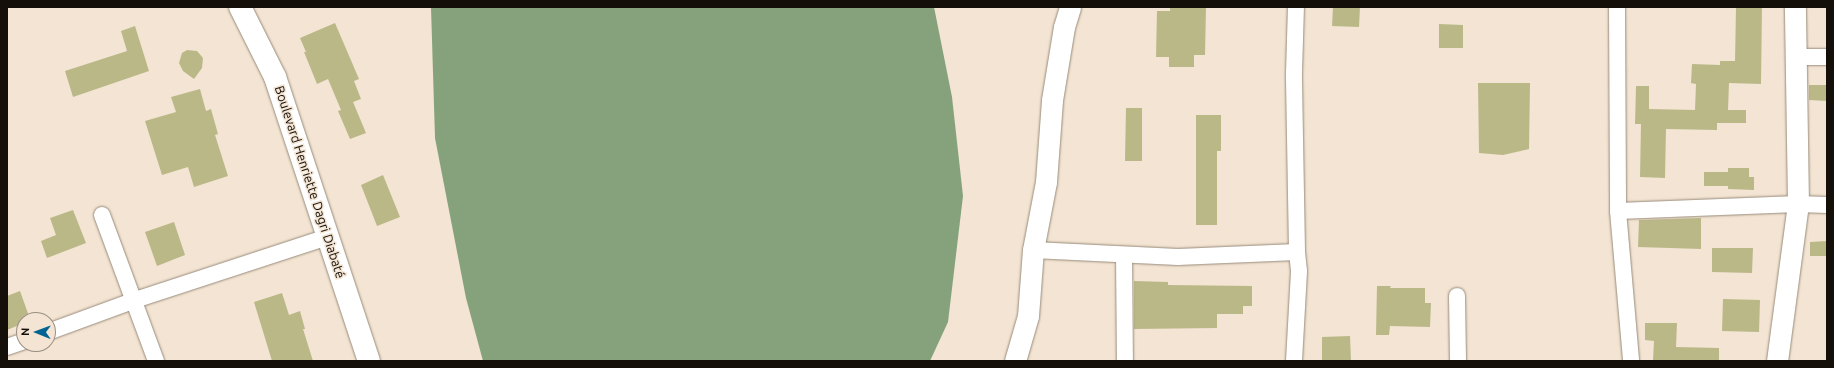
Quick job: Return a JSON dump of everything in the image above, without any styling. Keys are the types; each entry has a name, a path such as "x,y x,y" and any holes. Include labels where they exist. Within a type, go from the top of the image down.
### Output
{"main road":[{"name":"Boulevard Henriette Dagri Diabaté","path":"240,7 275,77 369,361"}],"street":[{"path":"1015,361 1028,316 1034,250 1046,182 1052,100 1064,27 1070,7"},
{"path":"1294,361 1299,271 1297,252 1294,73 1296,7"},
{"path":"1617,7 1618,211 1631,361"},
{"path":"1777,361 1798,204 1795,7"},
{"path":"1796,57 1827,57"},
{"path":"1618,211 1798,204 1827,205"},
{"path":"102,215 135,300 156,361"},
{"path":"56,329 135,300 328,237"},
{"path":"1034,250 1178,257 1297,252"},
{"path":"1124,255 1125,361"},
{"path":"1457,296 1458,361"}],"shaded area":[{"path":"431,7 934,7 952,97 963,196 948,322 930,361 483,361 466,298 435,138"}],"building":[{"path":"1170,7 1206,7 1205,55 1194,55 1194,67 1169,67 1169,57 1156,57 1157,11 1170,11"},
{"path":"1333,7 1360,7 1359,27 1332,26"},
{"path":"1736,7 1762,7 1761,84 1729,83 1728,110 1746,110 1746,123 1717,123 1717,130 1666,129 1665,178 1640,177 1641,124 1635,124 1636,86 1649,86 1649,109 1695,110 1696,84 1691,83 1692,64 1720,65 1720,61 1735,61"},
{"path":"335,23 359,79 354,81 361,99 353,102 366,133 350,139 338,111 341,110 328,79 317,84 300,38"},
{"path":"1439,24 1463,25 1463,48 1439,48"},
{"path":"135,26 149,71 73,97 65,71 127,51 121,31"},
{"path":"187,50 197,51 203,58 202,68 194,79 183,71 179,63 182,53"},
{"path":"1478,83 1530,83 1529,149 1503,155 1479,153"},
{"path":"1809,85 1827,85 1827,101 1809,100"},
{"path":"200,89 206,111 211,109 218,134 215,135 228,176 194,187 188,167 162,175 145,121 176,112 171,97"},
{"path":"1126,108 1142,108 1142,161 1125,161"},
{"path":"1196,115 1221,115 1221,151 1217,151 1217,225 1196,225"},
{"path":"1728,168 1749,168 1749,177 1754,177 1754,190 1728,189 1728,186 1704,186 1704,172 1728,172"},
{"path":"383,175 400,217 377,226 361,185"},
{"path":"73,210 86,243 47,258 41,241 56,235 50,218"},
{"path":"1701,218 1701,249 1638,247 1639,220"},
{"path":"174,222 185,255 157,266 145,232"},
{"path":"1827,241 1827,256 1810,256 1810,242"},
{"path":"1712,248 1753,248 1752,273 1712,272"},
{"path":"1134,281 1168,282 1168,285 1252,286 1252,306 1243,306 1243,314 1217,314 1217,328 1134,329"},
{"path":"1377,286 1391,286 1390,288 1425,288 1425,303 1431,303 1430,327 1390,326 1389,335 1376,335"},
{"path":"20,291 28,312 16,312 16,326 7,330 7,296"},
{"path":"282,293 289,315 300,311 305,329 303,329 313,361 272,361 254,302"},
{"path":"1723,299 1760,300 1759,332 1722,331"},
{"path":"1645,323 1677,323 1676,347 1719,348 1719,361 1653,361 1654,341 1645,340"},
{"path":"1350,336 1351,361 1322,361 1322,337"}]}
